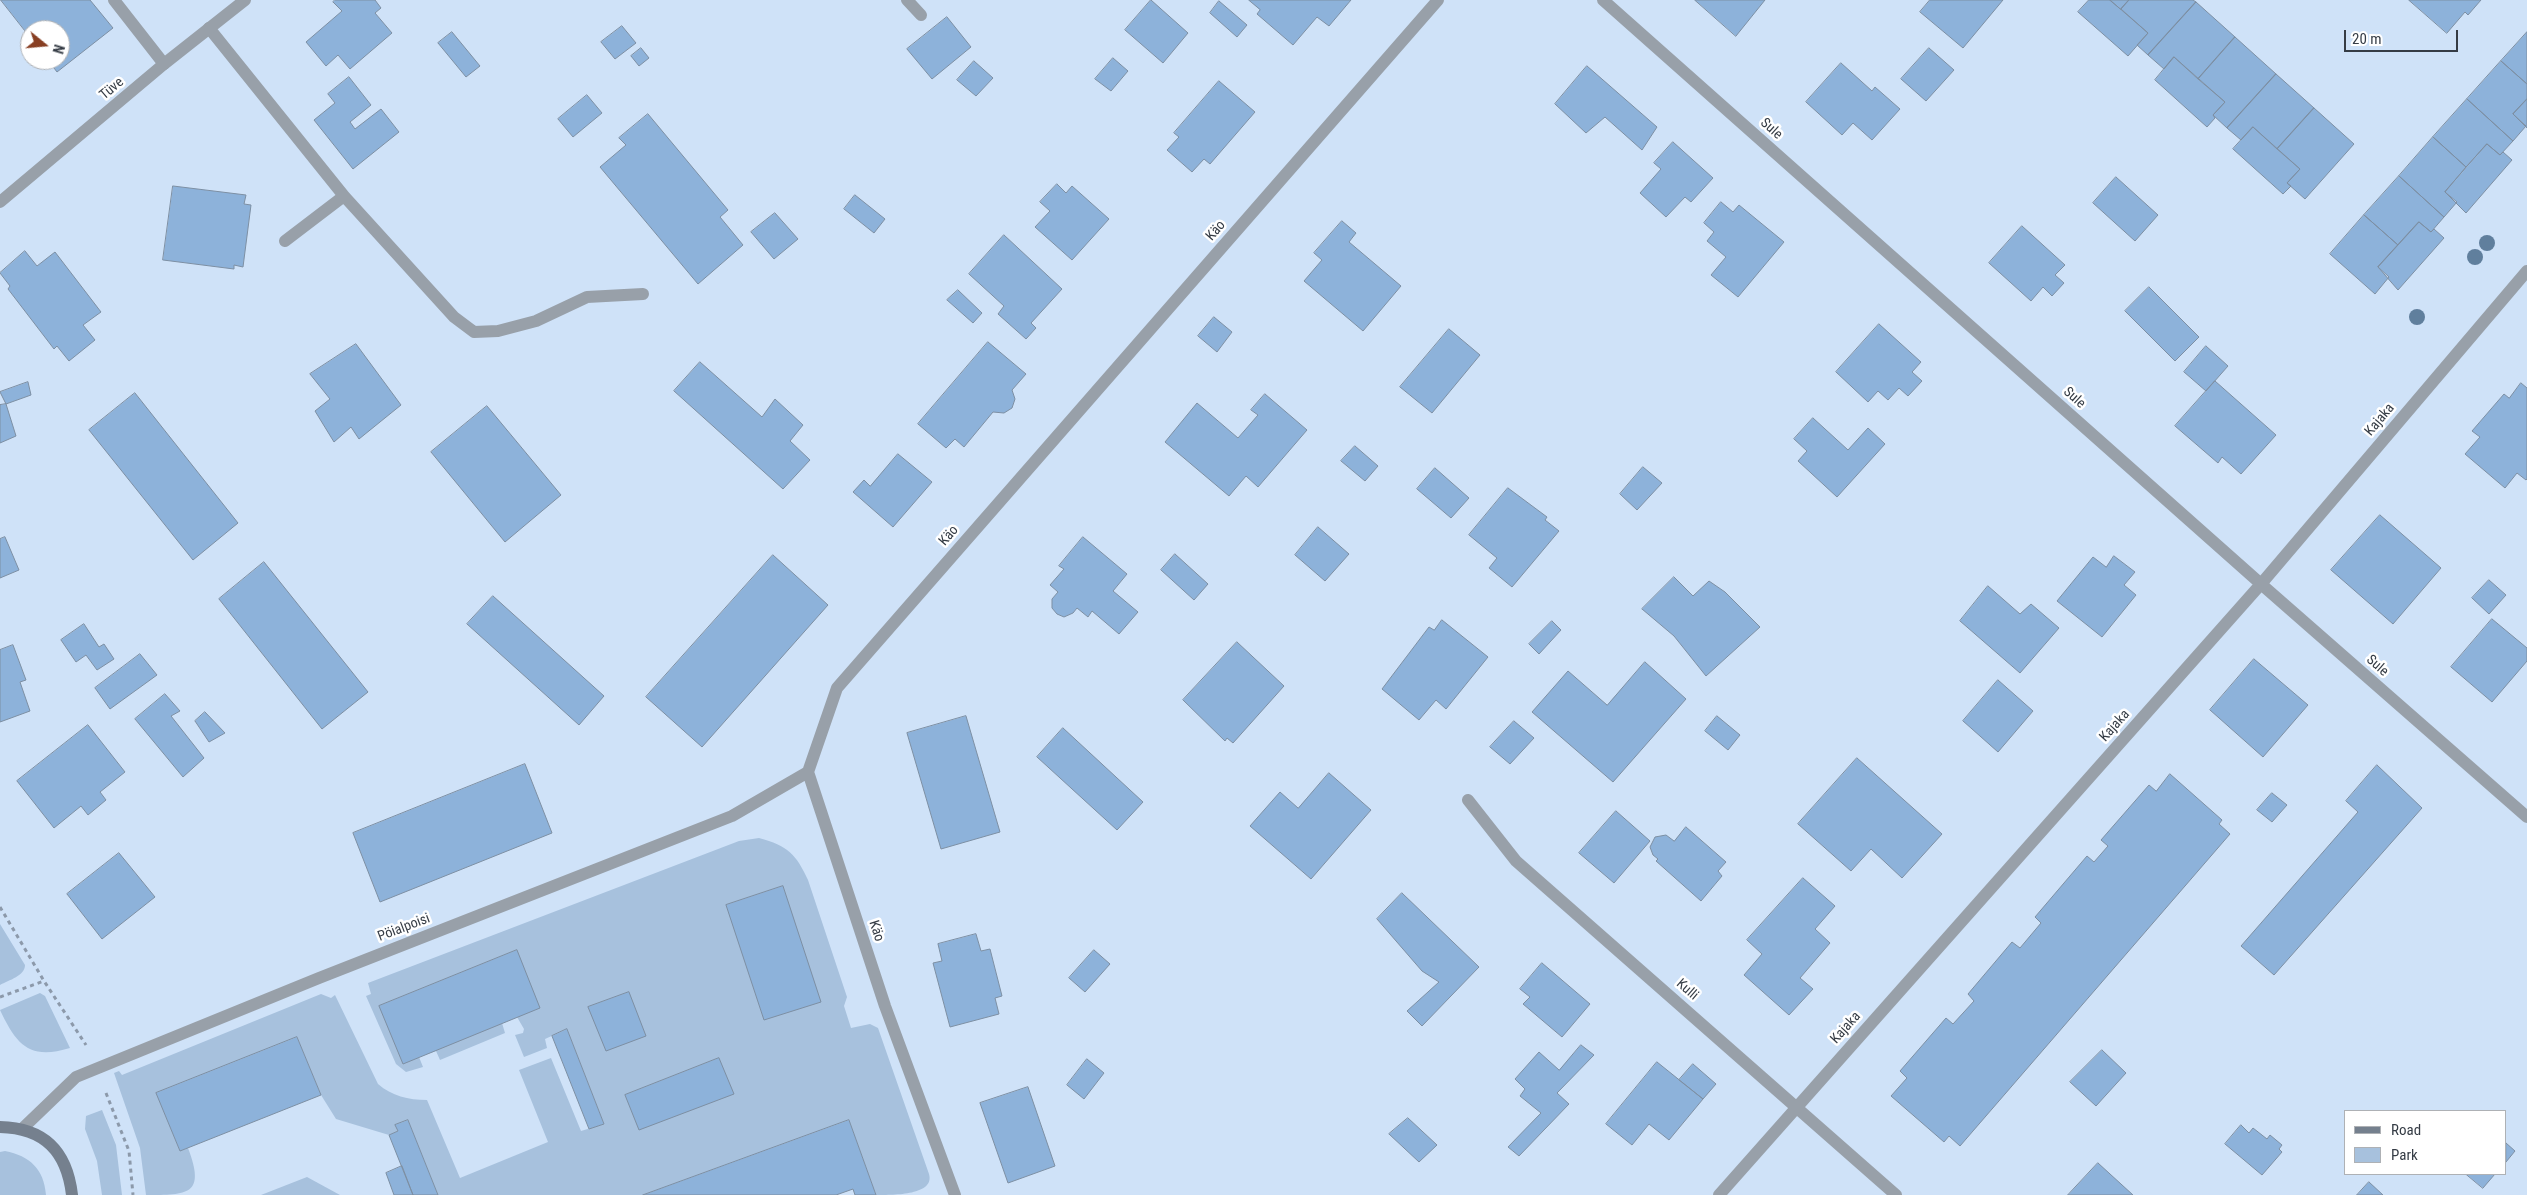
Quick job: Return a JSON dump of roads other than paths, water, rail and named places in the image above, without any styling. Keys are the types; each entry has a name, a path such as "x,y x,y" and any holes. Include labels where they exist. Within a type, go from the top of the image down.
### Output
{"street":[{"path":"114,0 164,64"},
{"name":"Tüve","path":"0,202 164,64 245,0"},
{"path":"908,0 921,15"},
{"name":"Käo","path":"955,1195 885,1006 808,772 837,688 1438,0"},
{"name":"Sule","path":"1603,0 2261,584 2527,817"},
{"path":"209,28 344,196 454,317 474,332 498,332 536,321 587,298 643,294"},
{"path":"285,241 344,196"},
{"name":"Kajaka","path":"1719,1195 2261,584 2527,271"},
{"name":"Pöialpoisi","path":"23,1128 76,1077 319,978 732,816 808,772"},
{"name":"Kulli","path":"1468,800 1516,861 1896,1195"},
{"path":"0,1126 23,1128 43,1137 58,1153 69,1172 72,1195"}]}
